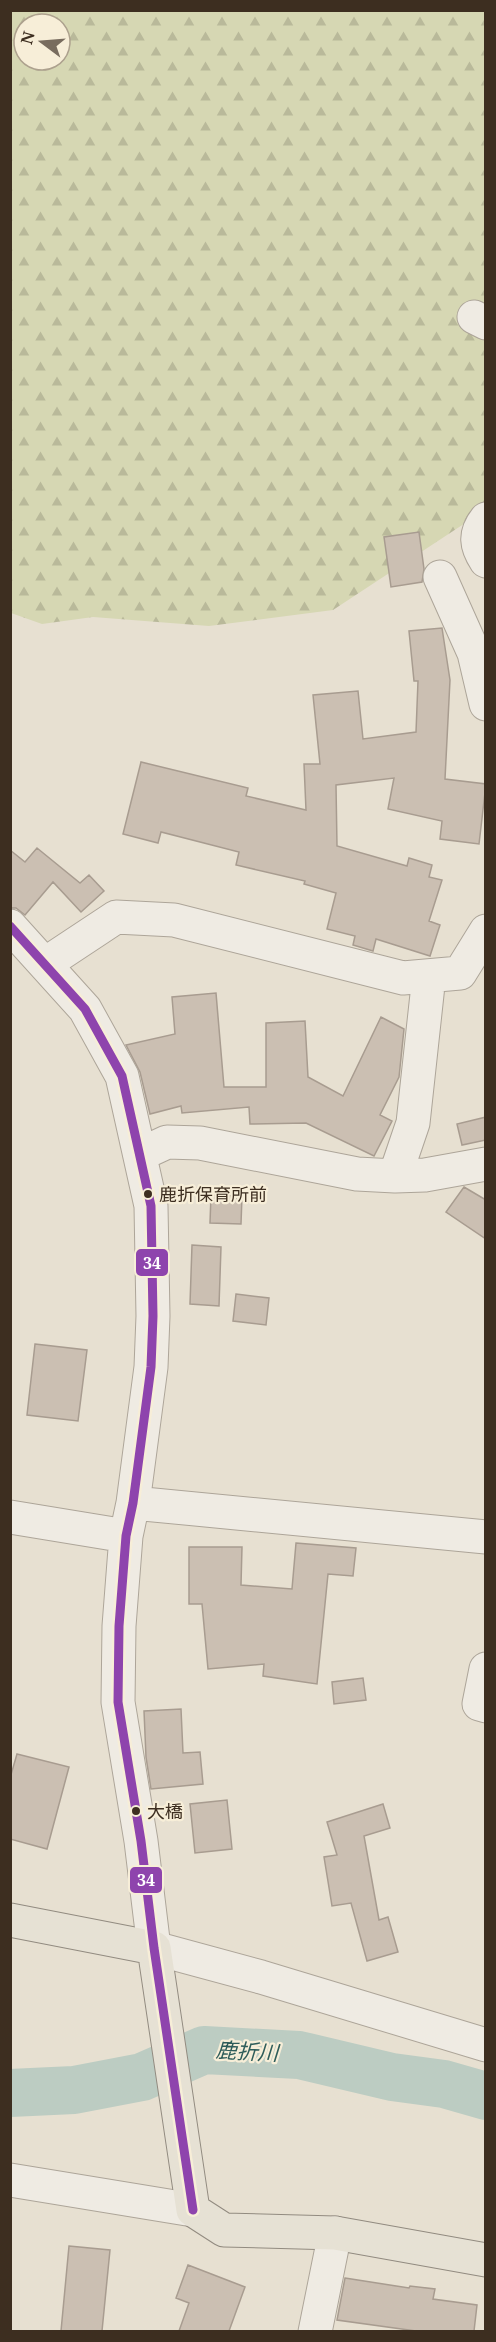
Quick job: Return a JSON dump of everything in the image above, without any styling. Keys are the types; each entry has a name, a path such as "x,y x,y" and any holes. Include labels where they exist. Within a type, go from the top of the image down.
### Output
{"main road":[{"path":"10,1920 154,1948 193,2210 224,2230 335,2233 486,2260"}],"street":[{"path":"486,519 478,530 476,546 486,561"},
{"path":"440,577 474,653 486,704"},
{"path":"45,964 117,917 174,920 402,978 429,976 460,973 486,930"},
{"path":"10,926 85,1009 122,1076 151,1206 153,1316 151,1367 133,1503 126,1536 119,1626 118,1702 141,1841 154,1948 261,1977 486,2045"},
{"path":"395,1176 413,1123 429,976"},
{"path":"141,1154 167,1142 200,1143 357,1174 395,1176 425,1175 486,1164"},
{"path":"133,1503 486,1537"},
{"path":"10,1517 126,1536"},
{"path":"486,1669 479,1704 486,1706"},
{"path":"10,2180 193,2210"},
{"path":"315,2331 335,2233"}],"green space":[{"path":"10,11 485,11 486,508 333,610 209,626 93,617 42,624 11,613"}],"building":[{"path":"419,532 424,569 422,582 391,587 384,537"},
{"path":"442,628 450,680 445,779 486,784 479,844 440,839 442,821 388,809 394,778 336,785 337,846 407,866 409,858 432,865 429,877 442,880 429,921 440,925 430,956 376,939 373,951 353,945 355,936 327,929 336,893 304,884 305,881 236,865 239,852 161,832 158,843 123,834 141,762 248,788 246,796 306,810 304,764 320,764 313,695 358,691 363,739 416,732 418,681 414,681 409,631"},
{"path":"37,848 80,883 89,875 104,891 81,912 53,882 25,915 16,908 10,908 10,850 25,862"},
{"path":"216,993 224,1087 266,1087 266,1023 305,1021 308,1077 343,1096 381,1017 404,1029 399,1077 380,1115 392,1121 374,1156 306,1123 250,1124 249,1107 182,1113 181,1106 150,1114 140,1072 126,1045 175,1034 172,997"},
{"path":"486,1117 486,1140 462,1145 457,1124"},
{"path":"464,1187 486,1200 486,1239 446,1212"},
{"path":"211,1195 242,1196 241,1224 210,1223"},
{"path":"192,1245 221,1247 219,1306 190,1304"},
{"path":"236,1294 269,1298 266,1325 233,1321"},
{"path":"35,1344 87,1350 78,1421 27,1415"},
{"path":"296,1543 356,1548 353,1576 328,1574 317,1684 263,1676 264,1664 208,1669 202,1604 189,1604 189,1547 242,1547 241,1585 292,1589"},
{"path":"363,1678 366,1700 334,1704 332,1682"},
{"path":"181,1709 183,1753 200,1752 203,1784 151,1789 146,1757 144,1711"},
{"path":"17,1754 69,1767 47,1849 10,1839 10,1778"},
{"path":"227,1800 232,1849 195,1853 190,1804"},
{"path":"383,1804 390,1828 364,1836 379,1920 388,1917 398,1952 367,1961 351,1903 332,1906 324,1857 337,1855 327,1822"},
{"path":"69,2246 110,2250 102,2331 61,2331"},
{"path":"188,2265 245,2287 229,2331 179,2331 189,2303 176,2298"},
{"path":"345,2278 409,2288 410,2286 435,2289 433,2299 477,2305 474,2331 416,2331 337,2320"}],"waterway":[{"name":"鹿折川","path":"10,2093 74,2090 142,2077 204,2050 299,2055 392,2077 444,2084 486,2096"}],"transit line":[{"name":"34","path":"10,926 85,1009 122,1076 151,1206 153,1316 151,1367 133,1503 126,1536 119,1626 118,1702 141,1841 154,1948 193,2210"}],"place":[{"name":"鹿折保育所前","path":"148,1194"},
{"name":"大橋","path":"136,1811"}]}
